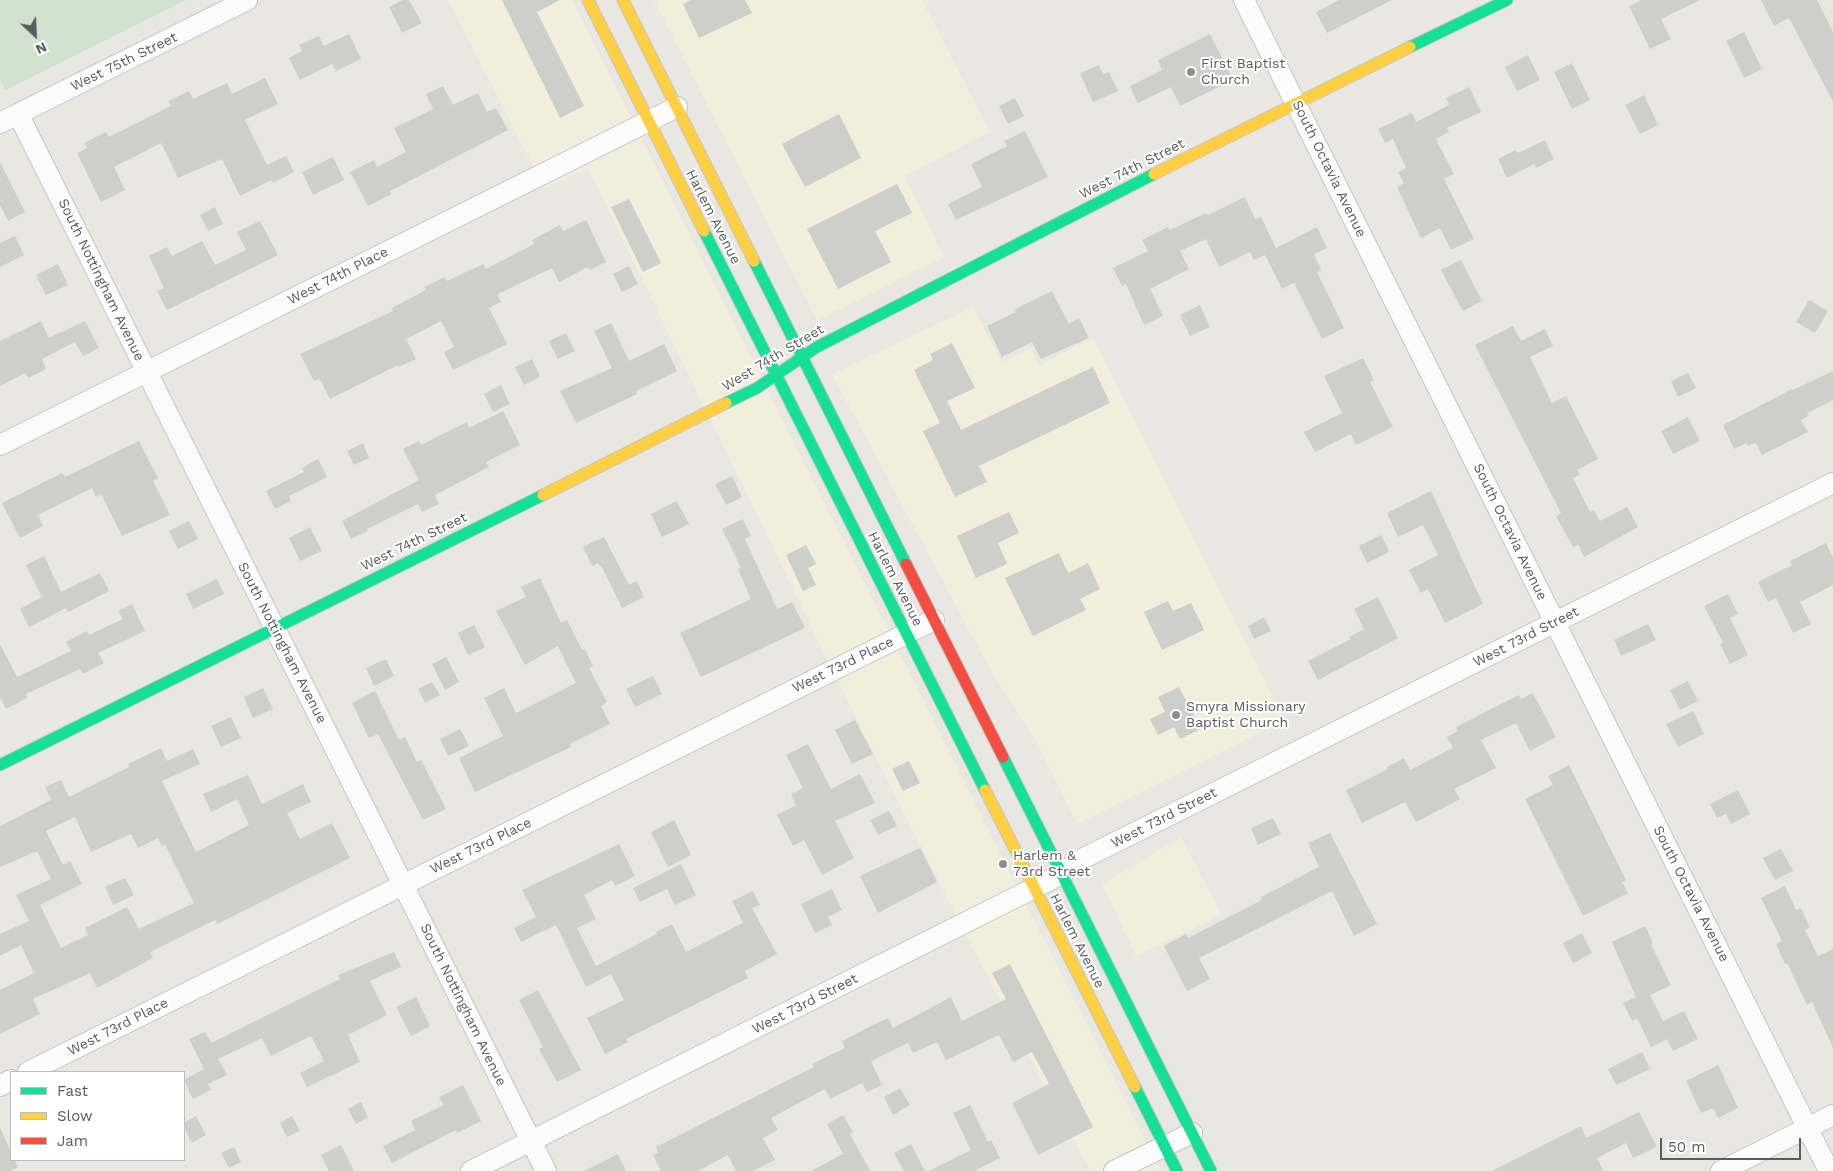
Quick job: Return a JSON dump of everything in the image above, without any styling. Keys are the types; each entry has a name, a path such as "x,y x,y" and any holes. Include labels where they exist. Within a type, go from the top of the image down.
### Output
{"main road":[{"name":"Harlem Avenue","path":"588,0 1176,1171"},
{"name":"Harlem Avenue","path":"623,0 1211,1171"},
{"name":"West 74th Street","path":"0,765 750,392 802,357 939,283 1296,103 1507,0"}],"street":[{"name":"West 75th Street","path":"0,123 247,0"},
{"name":"South Octavia Avenue","path":"1244,0 1829,1171"},
{"name":"West 74th Place","path":"0,445 677,108"},
{"name":"South Nottingham Avenue","path":"18,114 546,1171"},
{"name":"West 73rd Street","path":"471,1171 1062,874 1076,862 1833,483"},
{"name":"West 73rd Place","path":"30,1071 934,620"},
{"path":"1721,1171 1833,1115"},
{"path":"1114,1171 1192,1133"}],"shaded area":[{"path":"448,0 572,0 1160,1171 1090,1171 977,957 848,702 588,168 545,189"},
{"path":"654,0 922,0 990,132 905,176 944,257 817,321"},
{"path":"973,307 1002,362 1031,348 1040,365 1093,338 1285,720 1077,824 1039,746 992,673 832,374"},
{"path":"1181,837 1222,915 1136,956 1102,884"}],"green space":[{"path":"0,0 186,0 5,90 0,80"}],"building":[{"path":"403,0 409,0 422,23 402,33 389,7"},
{"path":"502,0 560,0 537,12 584,106 560,118"},
{"path":"691,0 745,0 752,13 699,38 683,4"},
{"path":"1339,0 1392,0 1327,33 1316,12"},
{"path":"1642,0 1700,0 1661,19 1671,39 1650,49 1629,6"},
{"path":"1761,0 1817,0 1833,32 1833,102 1789,18 1774,26"},
{"path":"1744,32 1762,69 1744,78 1726,41"},
{"path":"349,34 361,59 336,71 332,64 300,80 289,58 302,51 299,45 319,36 324,46"},
{"path":"1210,34 1233,80 1180,106 1171,87 1138,103 1130,86 1162,70 1158,60"},
{"path":"1528,55 1540,80 1517,91 1505,67"},
{"path":"1572,63 1590,100 1572,109 1554,72"},
{"path":"1099,65 1103,74 1109,72 1118,91 1093,102 1080,73"},
{"path":"265,78 278,104 245,120 267,165 286,156 294,172 273,183 271,180 240,196 222,159 178,178 161,143 114,167 125,190 101,202 77,153 87,148 84,143 106,132 109,137 171,106 168,101 189,91 193,99 227,83 232,94"},
{"path":"443,86 453,105 478,93 487,112 496,108 508,130 390,191 391,194 368,206 350,172 374,160 377,167 406,152 394,128 433,109 426,94"},
{"path":"1469,87 1481,112 1447,128 1449,132 1436,139 1454,174 1444,179 1474,239 1451,250 1440,228 1421,238 1397,187 1404,183 1398,172 1406,168 1393,139 1385,143 1378,129 1412,113 1416,122 1449,105 1446,98"},
{"path":"1644,95 1658,125 1640,134 1625,105"},
{"path":"1015,98 1024,116 1008,124 999,106"},
{"path":"839,114 861,158 805,187 782,144"},
{"path":"1025,131 1048,177 956,220 948,204 982,187 971,164 1007,146 1004,141"},
{"path":"1545,140 1554,159 1536,168 1534,164 1507,178 1498,159 1516,150 1518,153"},
{"path":"333,157 344,180 313,195 302,172"},
{"path":"0,162 25,212 8,221 0,205"},
{"path":"897,184 912,213 875,231 891,262 838,289 807,229"},
{"path":"1245,197 1255,219 1261,217 1276,248 1317,227 1327,248 1314,254 1321,270 1317,272 1344,328 1322,339 1294,283 1282,289 1265,255 1254,260 1250,252 1219,267 1206,239 1180,251 1189,269 1150,289 1163,316 1144,325 1126,284 1122,286 1113,268 1148,251 1142,240 1168,227 1170,230 1206,213 1208,215"},
{"path":"629,199 661,263 643,272 611,207"},
{"path":"215,207 223,224 208,231 200,215"},
{"path":"586,220 606,262 590,270 588,267 559,282 552,268 498,294 501,302 489,308 507,344 453,370 444,352 454,347 441,321 406,339 416,359 399,367 398,365 330,399 320,379 314,381 300,354 393,311 392,308 426,290 424,287 445,277 447,281 483,264 486,269 534,244 532,240 560,225 563,231"},
{"path":"260,221 278,255 167,310 157,291 164,288 149,256 167,247 172,256 202,241 215,265 246,250 237,232"},
{"path":"15,236 24,255 0,267 0,243"},
{"path":"1461,260 1482,301 1463,311 1441,270"},
{"path":"58,264 68,285 46,295 36,275"},
{"path":"629,266 638,284 622,292 613,274"},
{"path":"1052,291 1069,324 1079,318 1089,338 1041,359 1032,342 1002,357 987,326 1016,312 1015,309"},
{"path":"1809,300 1828,311 1815,333 1796,322"},
{"path":"1200,305 1210,327 1190,336 1180,315"},
{"path":"41,321 49,338 85,321 99,348 83,356 75,342 42,359 46,369 28,378 25,373 0,386 0,341"},
{"path":"611,323 629,361 664,344 677,371 636,391 637,394 576,423 560,391 612,368 594,331"},
{"path":"1513,326 1521,341 1545,329 1553,346 1530,357 1552,403 1566,396 1598,459 1577,470 1580,475 1573,478 1590,512 1594,510 1600,521 1627,507 1638,527 1584,557 1578,545 1573,547 1556,516 1561,513 1475,345"},
{"path":"566,333 575,351 558,359 549,341"},
{"path":"952,343 975,388 947,401 961,430 1093,367 1110,403 979,466 987,482 955,497 923,431 940,423 914,370 933,360 930,354"},
{"path":"1363,358 1374,380 1370,382 1393,427 1356,445 1351,434 1315,452 1304,432 1342,413 1324,376"},
{"path":"532,359 540,377 524,385 515,367"},
{"path":"1833,371 1833,400 1807,413 1809,416 1801,420 1808,432 1762,455 1756,443 1748,446 1746,443 1734,449 1723,425 1792,389"},
{"path":"1688,373 1696,388 1678,397 1671,381"},
{"path":"501,385 510,404 493,412 484,394"},
{"path":"503,411 520,445 486,462 489,467 435,495 439,504 422,512 418,504 351,539 342,521 419,480 403,449 419,441 421,445 467,422 469,428"},
{"path":"1688,417 1700,441 1673,454 1661,431"},
{"path":"139,441 158,478 153,481 170,515 122,536 101,494 96,497 92,488 38,515 43,526 20,538 2,503 62,473 65,477"},
{"path":"363,443 369,458 354,465 347,451"},
{"path":"318,459 327,477 289,496 291,501 275,509 266,491 304,472 302,468"},
{"path":"732,476 742,497 726,505 715,484"},
{"path":"1431,491 1483,604 1445,623 1428,589 1421,593 1409,570 1438,555 1423,525 1398,537 1387,513"},
{"path":"677,501 689,524 662,537 651,514"},
{"path":"1009,512 1019,533 998,543 1007,564 976,578 957,536"},
{"path":"743,519 751,536 745,539 777,609 792,602 805,628 701,677 680,633 751,599 738,569 741,568 722,529"},
{"path":"189,521 198,539 178,549 169,531"},
{"path":"310,527 322,551 300,561 289,538"},
{"path":"1381,535 1389,552 1367,563 1359,546"},
{"path":"604,537 629,585 637,581 644,597 622,608 603,569 598,563 592,566 583,547"},
{"path":"1826,543 1833,558 1833,585 1800,602 1811,624 1793,633 1776,598 1768,602 1758,582 1792,565 1790,561"},
{"path":"806,545 816,564 808,568 816,585 803,591 786,555"},
{"path":"1059,553 1068,573 1088,563 1100,589 1080,599 1086,610 1033,636 1005,578"},
{"path":"44,556 61,592 100,573 109,591 68,612 66,608 29,627 20,609 42,597 26,565"},
{"path":"540,578 561,623 567,620 582,650 585,649 593,666 589,668 607,702 601,706 610,724 570,744 571,747 475,792 459,758 503,736 484,698 504,688 516,713 576,683 558,646 525,665 496,611 526,597 521,587"},
{"path":"217,579 224,594 193,609 186,594"},
{"path":"1728,594 1738,614 1730,618 1748,655 1730,664 1720,644 1723,643 1704,606"},
{"path":"1378,597 1398,638 1318,680 1308,661 1351,639 1349,637 1364,629 1354,609"},
{"path":"1168,601 1173,611 1191,603 1204,630 1162,650 1144,612"},
{"path":"132,604 145,631 98,653 104,663 83,674 80,669 26,694 27,698 6,709 0,697 0,644 17,677 71,651 66,642 87,631 89,635 123,619 118,611"},
{"path":"1264,617 1271,631 1254,639 1248,626"},
{"path":"1648,624 1656,640 1621,656 1614,640"},
{"path":"474,625 485,647 468,655 458,633"},
{"path":"446,657 459,682 445,690 432,664"},
{"path":"386,659 394,676 374,686 366,668"},
{"path":"653,676 662,694 635,707 626,689"},
{"path":"1688,681 1698,701 1680,710 1670,690"},
{"path":"432,682 440,695 425,703 418,689"},
{"name":"Smyra Missionary Baptist Church","path":"1179,687 1201,729 1180,739 1174,727 1158,735 1150,719 1165,712 1158,697"},
{"path":"263,688 273,709 253,718 244,697"},
{"path":"375,691 399,740 405,737 417,762 421,760 446,809 423,820 378,734 369,738 352,703"},
{"path":"1533,693 1556,737 1530,751 1516,723 1481,740 1496,768 1454,789 1460,799 1416,822 1405,802 1362,823 1346,790 1388,769 1387,767 1404,758 1410,770 1453,748 1447,737 1458,731 1456,727 1519,695 1521,699"},
{"path":"1693,711 1704,734 1678,747 1666,724"},
{"path":"231,717 241,738 221,747 211,726"},
{"path":"855,720 873,754 852,764 835,730"},
{"path":"460,729 469,746 448,756 440,739"},
{"path":"808,744 831,789 860,774 875,803 835,821 854,858 822,875 804,840 793,846 777,815 796,805 791,794 803,788 786,755"},
{"path":"161,748 167,761 193,749 200,764 162,781 196,852 249,825 237,799 211,812 203,794 248,775 262,804 303,784 311,802 287,813 300,839 332,823 350,858 217,924 215,920 150,952 153,958 97,988 90,973 33,999 40,1014 0,1034 0,990 34,973 21,945 0,956 0,934 29,921 16,895 51,879 37,851 0,867 0,826 51,800 45,787 61,780 69,797 129,767 128,764","holes":["75,817 91,852 131,834 138,848 158,838 162,846 165,844 194,903 139,929 127,907 85,928 88,935 61,948 40,905 82,884 70,861 63,865 46,831"]},
{"path":"909,761 920,783 903,791 892,769"},
{"path":"1569,765 1626,880 1622,882 1628,893 1583,916 1525,799 1553,785 1548,776"},
{"path":"1738,790 1750,814 1731,824 1726,814 1717,818 1710,804"},
{"path":"889,811 897,826 878,835 870,820"},
{"path":"1273,818 1281,834 1258,845 1251,828"},
{"path":"674,820 691,855 668,867 651,832"},
{"path":"1330,833 1377,924 1354,936 1332,891 1199,958 1210,979 1187,991 1164,946 1186,934 1188,938 1262,900 1261,897 1319,867 1308,843"},
{"path":"619,844 635,876 615,886 612,880 584,895 596,919 577,928 596,966 672,924 686,952 743,923 732,901 753,891 760,905 752,908 777,954 745,971 748,978 626,1039 628,1042 605,1054 587,1018 624,1000 611,974 586,987 556,925 521,942 514,928 536,917 522,890"},
{"path":"920,848 937,882 878,913 860,876"},
{"path":"1781,849 1793,871 1775,880 1763,858"},
{"path":"681,864 696,895 675,905 667,889 640,902 633,888"},
{"path":"125,878 134,895 113,905 105,887"},
{"path":"1785,886 1796,910 1801,908 1810,927 1805,930 1818,956 1833,949 1833,1048 1812,1002 1807,1005 1787,963 1785,964 1776,944 1782,941 1761,898"},
{"path":"832,889 842,910 828,917 832,925 815,933 801,904"},
{"path":"1645,926 1653,943 1651,944 1671,985 1650,995 1663,1021 1684,1011 1698,1039 1673,1051 1667,1039 1651,1047 1637,1018 1632,1021 1623,1003 1636,997 1612,942"},
{"path":"1582,933 1592,953 1573,963 1563,943"},
{"path":"394,952 401,967 370,981 387,1015 348,1035 360,1062 307,1087 300,1073 324,1061 311,1036 271,1056 262,1038 218,1059 227,1075 208,1084 211,1090 193,1099 185,1079 204,1069 189,1039 205,1032 211,1043 340,979 338,975"},
{"path":"1010,964 1093,1127 1038,1155 1012,1103 1049,1084 1032,1052 1013,1062 999,1035 946,1060 937,1042 913,1053 908,1043 871,1061 882,1085 867,1092 862,1083 830,1099 825,1089 771,1118 778,1130 763,1138 775,1160 753,1171 736,1171 728,1155 698,1171 661,1171 653,1155 658,1153 656,1147 814,1067 812,1064 845,1048 842,1041 873,1025 888,1018 893,1028 951,997 962,1021 1006,999 992,973"},
{"path":"538,990 581,1070 557,1082 539,1049 543,1047 519,1000"},
{"path":"416,997 430,1026 411,1036 396,1007"},
{"path":"1642,1052 1650,1069 1616,1085 1608,1069"},
{"path":"1718,1065 1738,1108 1718,1118 1713,1108 1701,1113 1686,1081"},
{"path":"463,1085 481,1121 457,1133 456,1130 392,1163 383,1146 415,1130 411,1121 444,1105 439,1097"},
{"path":"900,1088 910,1105 893,1115 884,1097"},
{"path":"361,1102 368,1117 356,1124 348,1109"},
{"path":"970,1105 988,1142 991,1140 1000,1158 974,1171 929,1171 971,1150 953,1113"},
{"path":"1639,1112 1657,1147 1633,1158 1626,1143 1597,1158 1603,1171 1492,1171 1581,1126 1586,1138"},
{"path":"843,1115 853,1132 850,1134 870,1171 811,1171 843,1154 827,1124"},
{"path":"196,1116 206,1135 192,1143 185,1130 185,1122"},
{"path":"292,1116 300,1131 287,1137 280,1123"},
{"path":"0,1127 10,1150 10,1161 15,1161 18,1167 10,1171 0,1171"},
{"path":"911,1144 925,1171 904,1171 894,1153"},
{"path":"341,1145 354,1171 329,1171 321,1155"},
{"path":"234,1147 241,1162 229,1168 221,1153"},
{"path":"618,1154 626,1171 584,1171"}],"traffic: fast":[{"path":"1410,47 1507,0"},
{"path":"726,403 757,388 817,347 1154,174"},
{"path":"704,231 985,790"},
{"path":"754,261 906,564"},
{"path":"0,765 543,495"},
{"path":"1003,757 1211,1171"},
{"path":"1135,1087 1177,1171"}],"traffic: slow":[{"path":"588,0 704,231"},
{"path":"623,0 754,261"},
{"path":"1154,174 1410,47"},
{"path":"543,495 726,403"},
{"path":"985,790 1135,1087"}],"traffic: jam":[{"path":"906,564 1003,757"}],"place":[{"name":"First Baptist Church","path":"1191,72"},
{"name":"Smyra Missionary Baptist Church","path":"1176,715"},
{"name":"Harlem & 73rd Street","path":"1003,864"}]}
